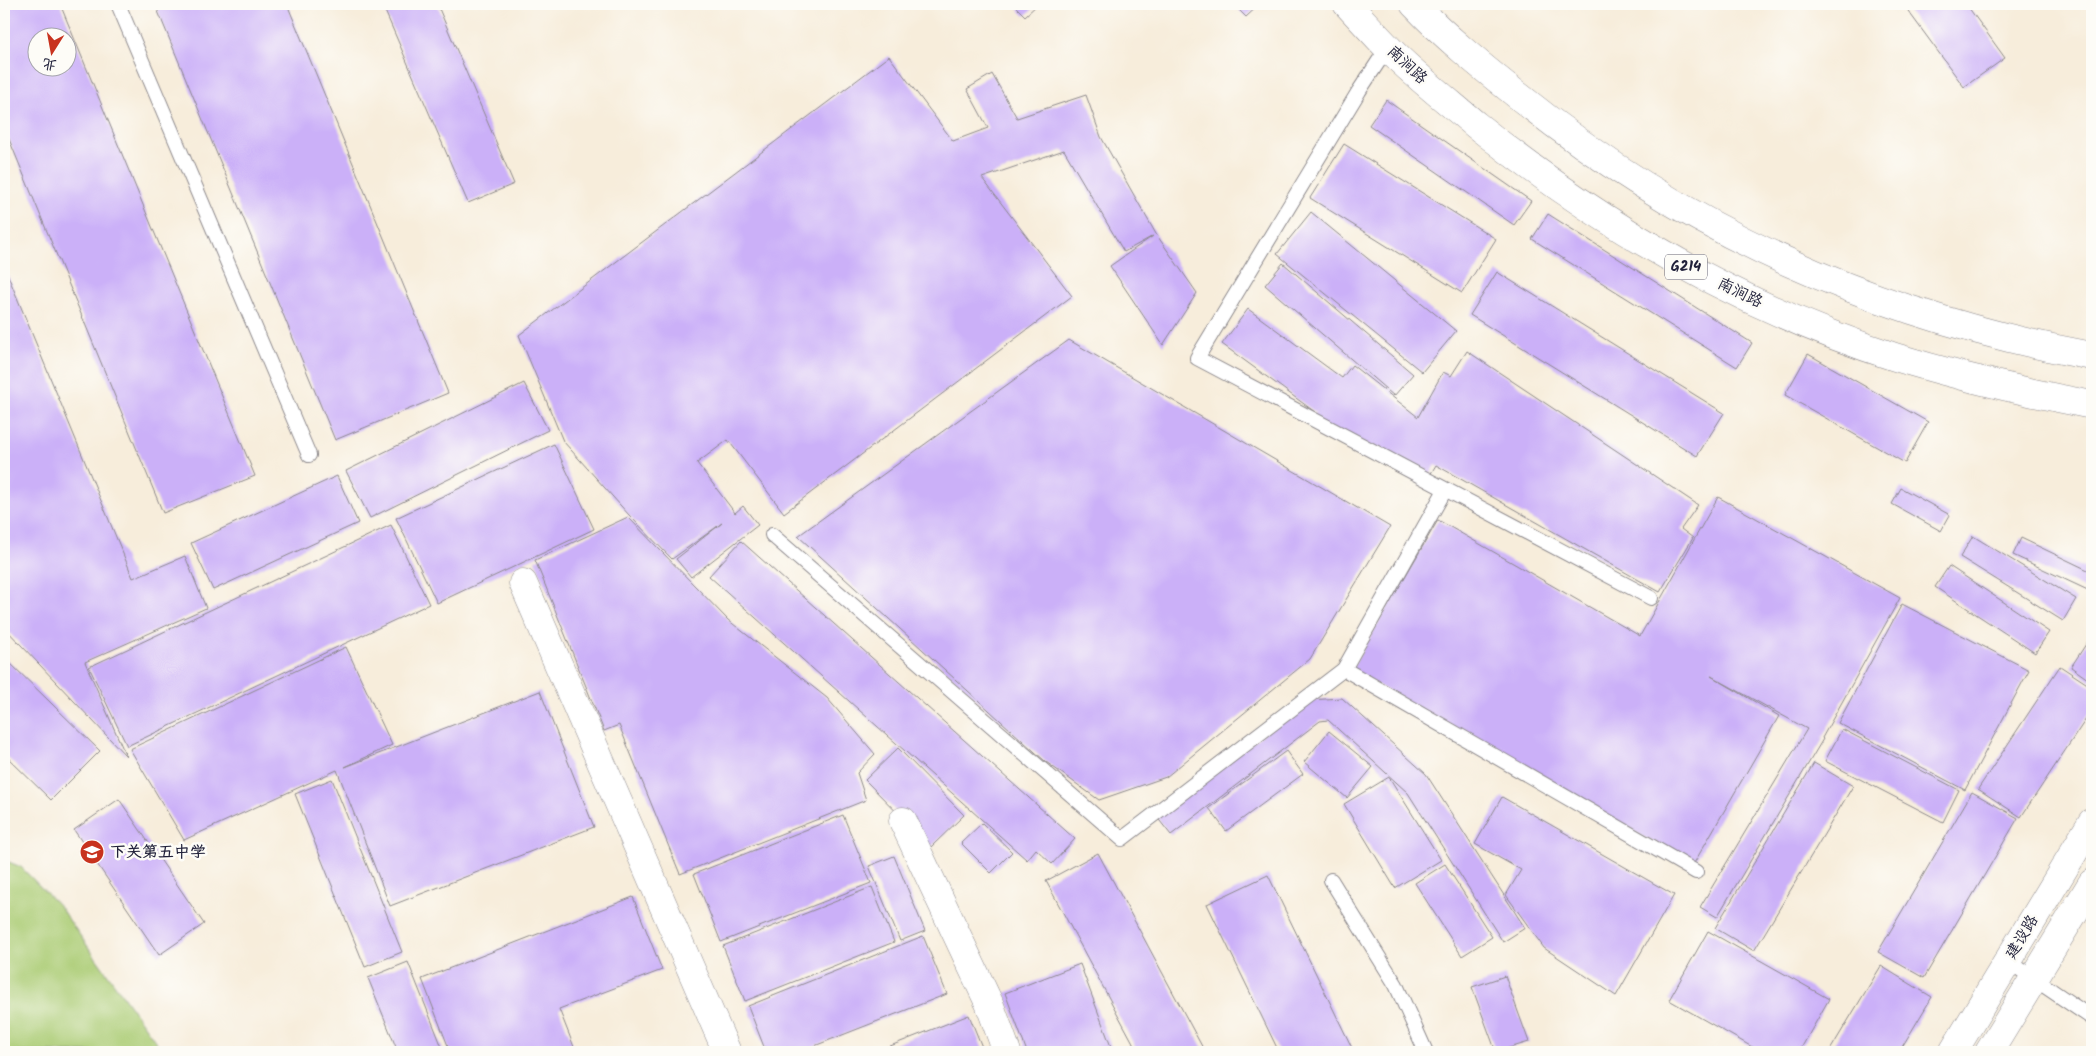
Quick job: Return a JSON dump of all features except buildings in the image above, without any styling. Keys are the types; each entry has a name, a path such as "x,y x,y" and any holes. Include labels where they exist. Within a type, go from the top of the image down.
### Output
{"main road":[{"name":"南涧路","path":"1346,4 1388,47 1438,93 1515,156 1574,199 1635,238 1697,273 1818,329 1893,356 1960,377 2028,393 2092,405"},
{"path":"1414,4 1431,22 1545,118 1660,196 1720,230 1782,260 1845,287 1908,310 1973,330 2038,346 2092,356"},
{"path":"522,583 728,1052"},
{"path":"903,821 989,1003 1007,1052"},
{"name":"建设路","path":"1953,1052 2092,822"},
{"name":"建设路","path":"1989,1052 2092,883"}],"lane":[{"path":"118,4 309,455"},
{"path":"1388,47 1359,91 1197,358 1651,598"},
{"path":"772,535 1122,840 1344,669 1446,490"},
{"path":"1344,669 1696,872"},
{"path":"1331,880 1396,985 1426,1052"},
{"path":"2008,961 2092,1018"}],"green space":[{"path":"4,860 21,867 59,906 163,1052 4,1052"}],"place":[{"name":"下关第五中学","path":"92,852"}]}
